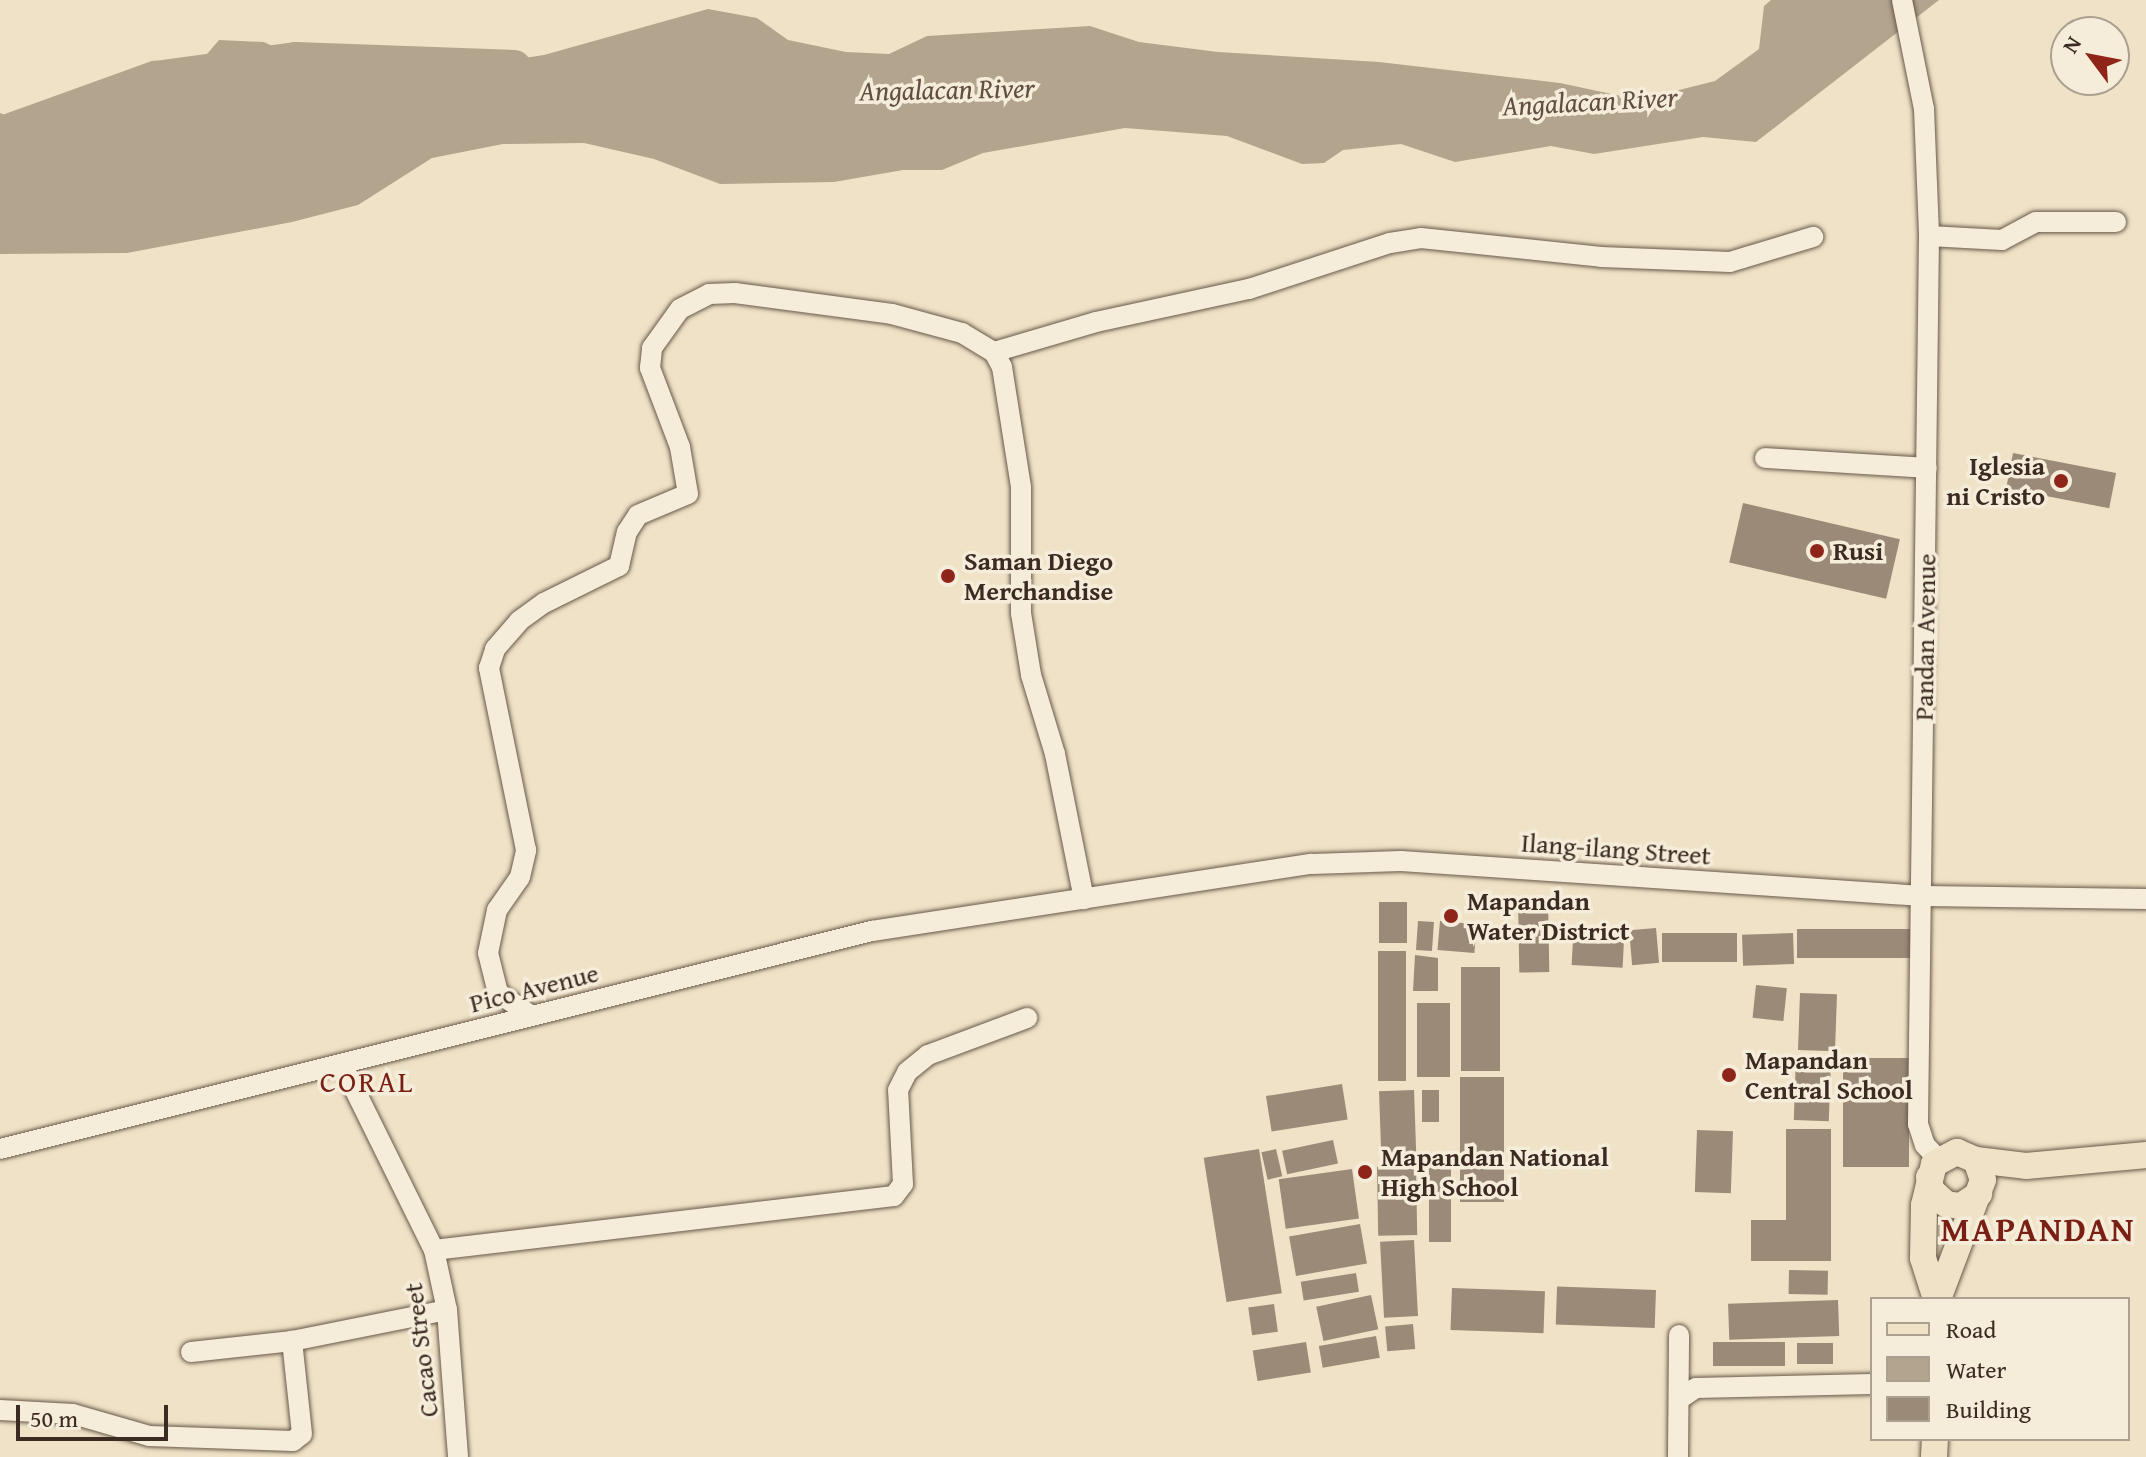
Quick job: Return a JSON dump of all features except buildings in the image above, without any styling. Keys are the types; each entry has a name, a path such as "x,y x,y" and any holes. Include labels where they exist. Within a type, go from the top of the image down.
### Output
{"main road":[{"path":"1936,1297 1923,1258 1934,1168 1957,1152 1976,1160 2026,1166 2146,1155"},
{"path":"1938,1297 1981,1191 1976,1160"},
{"path":"1981,1191 2026,1166"},
{"name":"Pandan Avenue","path":"1934,1168 1931,1190 1946,1204 1961,1206 1981,1191"}],"street":[{"name":"Pandan Avenue","path":"1902,0 1924,109 1929,236 1918,1124 1934,1168"},
{"path":"1929,236 2002,240 2036,222 2116,222"},
{"path":"994,352 1096,322 1249,289 1390,243 1421,238 1601,257 1730,262 1813,237"},
{"path":"530,1015 498,993 488,953 497,910 520,877 526,850 489,668 495,649 519,621 544,603 619,566 627,532 638,515 688,494 680,447 650,368 652,348 663,328 680,309 709,294 735,293 892,314 962,333 994,352 1002,367 1021,487 1021,613 1031,675 1055,754 1084,899"},
{"path":"1765,458 1927,468"},
{"name":"Ilang-ilang Street","path":"1084,899 1312,864 1388,861 1923,896 2146,899"},
{"name":"Pico Avenue","path":"0,1149 343,1066 530,1015 872,931 1084,899"},
{"path":"434,1250 894,1196 903,1184 898,1090 907,1072 928,1055 1027,1018"},
{"name":"Cacao Street","path":"343,1066 434,1250 447,1310 458,1457"},
{"path":"191,1352 292,1341 447,1310"},
{"path":"1678,1457 1681,1398 1679,1335"},
{"path":"0,1410 61,1412 149,1436 293,1441 302,1434 292,1341"},
{"path":"1681,1398 1696,1388 1870,1384"}],"water":[{"path":"1771,0 1939,0 1756,142 1703,137 1594,154 1551,146 1455,162 1401,144 1343,150 1324,163 1302,164 1227,136 1125,128 983,153 942,170 903,170 834,182 720,184 654,159 584,143 503,144 432,158 358,205 292,222 127,253 0,254 0,113 24,123 78,122 178,88 219,40 264,42 313,66 377,60 427,73 544,55 708,9 757,18 788,40 846,52 889,54 927,36 1090,26 1139,42 1218,52 1379,62 1560,83 1621,96 1663,94 1715,81 1759,49 1764,6"}],"waterway":[{"name":"Angalacan River","path":"0,135 155,79 296,60 514,68"}],"place":[{"name":"Iglesia ni Cristo","path":"2061,481"},
{"name":"Rusi","path":"1817,551"},
{"name":"Saman Diego Merchandise","path":"948,576"},
{"name":"Mapandan Water District","path":"1451,916"},
{"name":"Mapandan Central School","path":"1729,1075"},
{"name":"Mapandan National High School","path":"1365,1172"}],"district":[{"name":"CORAL","path":"367,1081"},
{"name":"MAPANDAN","path":"2038,1229"}]}
